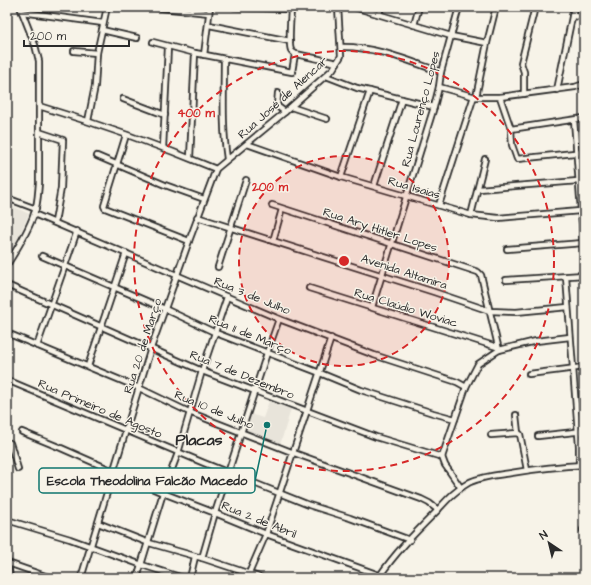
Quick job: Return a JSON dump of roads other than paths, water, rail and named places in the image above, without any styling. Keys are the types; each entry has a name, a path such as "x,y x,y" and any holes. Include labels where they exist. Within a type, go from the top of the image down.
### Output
{"street":[{"path":"88,121 95,86 97,53 107,7"},
{"path":"152,7 210,13"},
{"path":"204,55 209,25 210,7"},
{"path":"235,7 292,8 290,50 295,54 337,63"},
{"name":"Rua José de Alencar","path":"216,169 291,107 326,76 337,63 341,56 338,7"},
{"path":"355,7 451,36 487,44"},
{"path":"379,14 381,7"},
{"path":"414,25 419,7"},
{"name":"Rua Lourenço Lopes","path":"372,307 434,107 441,72 459,7"},
{"path":"439,205 475,96 496,7"},
{"path":"524,94 524,72 521,63 535,7"},
{"path":"557,90 574,7"},
{"path":"21,9 103,23"},
{"path":"7,265 35,212 39,183 39,61 35,45 21,9"},
{"path":"572,16 584,17"},
{"path":"209,25 290,40"},
{"path":"102,30 137,38"},
{"path":"153,42 204,55 292,72 295,54"},
{"path":"341,46 352,46 374,50 441,72"},
{"path":"163,148 168,47"},
{"path":"74,51 97,53"},
{"path":"190,158 195,53"},
{"path":"224,59 225,144 228,159"},
{"path":"326,76 357,88 434,107"},
{"path":"439,87 475,96 500,97 557,90 584,84"},
{"path":"341,177 370,91"},
{"path":"278,93 277,106 285,112"},
{"path":"500,97 512,129 512,145 517,159 577,154 584,152"},
{"path":"123,99 165,115"},
{"path":"374,186 402,99"},
{"path":"39,106 88,121 216,169"},
{"path":"291,107 327,119"},
{"path":"512,129 584,118"},
{"path":"574,120 584,264"},
{"path":"39,132 63,140 61,188 55,222"},
{"path":"126,135 104,203 105,208 189,241"},
{"name":"Rua Isaias","path":"247,144 341,177 471,215 498,218 580,211"},
{"path":"97,156 165,185 204,198"},
{"path":"471,215 485,159"},
{"path":"577,168 584,177"},
{"name":"Rua 20 de Março","path":"81,578 152,348 197,217 216,169"},
{"path":"218,267 246,180"},
{"path":"478,189 578,180"},
{"name":"Rua 3 de Julho","path":"7,198 55,222 279,319 374,355 457,382 466,387"},
{"name":"Rua Ary Hitler Lopes","path":"272,205 476,271 482,275 490,311"},
{"path":"273,241 282,209"},
{"name":"Avenida Altamira","path":"197,217 490,311 516,312 568,307"},
{"path":"37,346 76,231"},
{"path":"508,249 583,239"},
{"path":"88,366 126,253"},
{"name":"Rua 11 de Março","path":"42,256 64,267 165,309 216,333 266,353 377,395 455,419"},
{"path":"506,280 584,275"},
{"path":"379,577 393,557 448,499 461,488 482,477 527,470 582,465 566,277"},
{"name":"Rua 7 de Dezembro","path":"7,284 202,371 376,437 442,457"},
{"name":"Rua Claúdio Woviac","path":"309,288 372,307 386,313 498,349"},
{"path":"137,578 149,543 163,493 178,453 202,371 227,297"},
{"path":"490,311 498,349"},
{"path":"202,558 266,353 279,319"},
{"name":"Rua 10 de Julho","path":"7,333 88,366 189,412 241,431 294,453 421,499 438,510"},
{"path":"461,488 445,465 442,457 466,387 478,364 498,349 570,337"},
{"path":"248,576 266,534 331,338"},
{"path":"530,374 584,367"},
{"name":"Rua Primeiro de Agosto","path":"7,380 228,473 309,505 410,540"},
{"path":"516,415 518,433 527,470"},
{"path":"538,436 584,431"},
{"name":"Rua 2 de Abril","path":"22,432 163,493 379,577"},
{"path":"491,435 518,433"},
{"path":"7,442 10,443 18,469"},
{"path":"7,520 90,546 183,578"},
{"path":"98,523 149,543 202,558 248,576 262,578"},
{"path":"190,578 195,557"},
{"path":"10,578 8,561 51,578"}],"place":[{"name":"Escola Theodolina Falcão Macedo","path":"267,425"}],"district":[{"name":"Placas","path":"199,440"}]}
